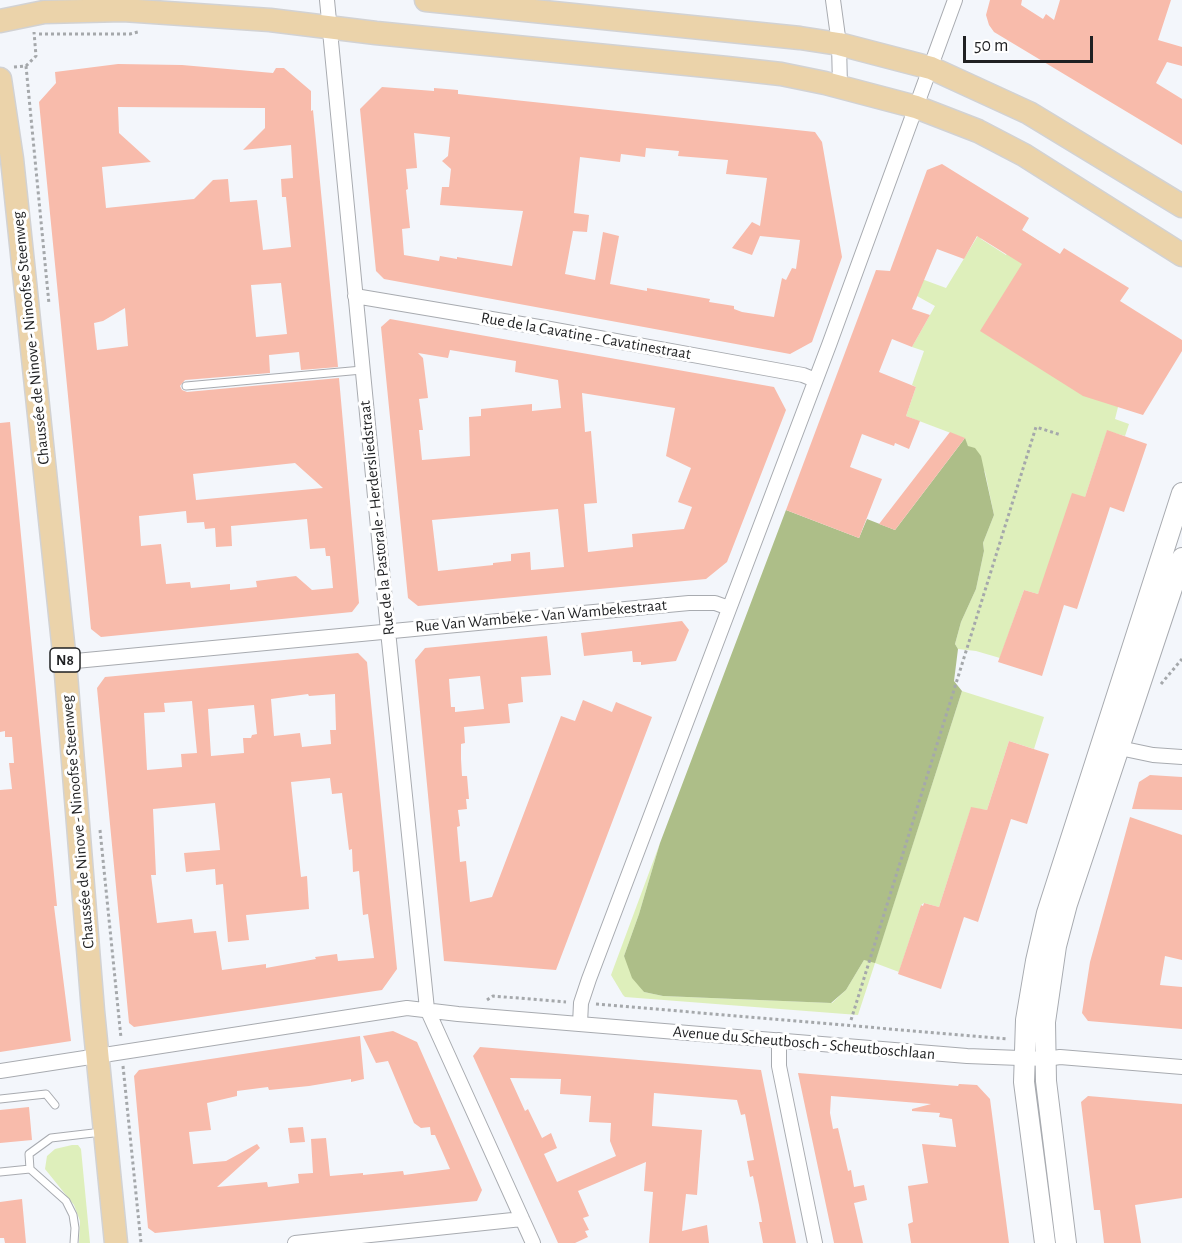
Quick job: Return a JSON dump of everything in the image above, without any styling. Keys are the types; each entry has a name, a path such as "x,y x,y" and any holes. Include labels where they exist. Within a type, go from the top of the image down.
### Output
{"main road":[{"path":"426,0 800,38 838,44 931,68 1029,113 1182,206"},
{"path":"0,21 44,12 123,10 260,19 781,74 840,86 916,107 978,131 1024,155 1182,255"},
{"name":"Chaussée de Ninove - Ninoofse Steenweg","path":"4,73 65,663 97,1056 116,1243"}],"street":[{"name":"Rue de la Pastorale - Herdersliedstraat","path":"327,0 387,631 427,1009 533,1243"},
{"path":"832,0 838,44 840,86"},
{"path":"580,1024 581,1003 816,380 955,0"},
{"name":"Rue de la Cavatine - Cavatinestraat","path":"355,296 803,375 816,380"},
{"path":"1066,1243 1050,1129 1046,1081 1046,1022 1056,946 1157,570 1182,493"},
{"path":"1045,1243 1025,1106 1026,1020 1047,913 1179,567 1157,570"},
{"name":"Rue Van Wambeke - Van Wambekestraat","path":"65,663 689,603 715,603 729,608"},
{"path":"1111,746 1153,755 1182,757"},
{"name":"Avenue du Scheutbosch - Scheutboschlaan","path":"0,1071 407,1008 967,1056 1046,1059 1067,1057 1182,1067"},
{"path":"779,1040 779,1066 815,1243"},
{"path":"303,1243 522,1219"}],"lane":[{"path":"186,386 362,370"},
{"path":"0,1099 46,1094 55,1105"},
{"path":"74,1243 73,1215 66,1201 30,1169 29,1154 51,1138 105,1132"},
{"path":"0,1172 30,1169"}],"path":[{"path":"4,73 26,66 36,56 35,35 140,32"},
{"path":"851,1020 1036,427 1061,435"},
{"path":"1158,688 1182,659"},
{"path":"493,996 1004,1038"}],"green space":[{"path":"1022,230 1054,251 1118,407 1115,419 1129,424 1125,436 1107,431 1085,497 1038,594 1024,590 1000,658 976,651 958,649 955,644 961,622 976,589 984,551 983,543 994,515 985,472 964,438 906,416 916,387 912,385 924,351 912,347 935,306 917,296 919,278 946,288 979,234 981,239 1006,255"},
{"path":"965,438 968,446 975,448 981,456 994,515 983,543 984,551 976,589 961,622 955,644 958,649 954,681 962,691 875,963 864,960 846,990 831,1003 663,996 644,992 632,978 624,956 660,843 786,510 859,538 867,519 895,530"},
{"path":"962,691 1044,717 1034,749 1009,741 987,810 971,808 939,907 924,903 921,905 899,972 875,963 858,1015 625,997 623,995 611,975 660,843 624,956 644,992 663,996 832,1003 846,990 864,960 875,962"},
{"path":"78,1145 81,1149 90,1243 79,1243 80,1221 74,1205 45,1169 47,1156 55,1149"}],"building":[{"path":"990,0 1022,0 1021,5 1043,19 1046,14 1054,20 1060,0 1171,0 1158,40 1182,47 1182,66 1167,62 1156,83 1182,99 1182,145 994,32 986,15"},
{"path":"118,64 182,65 273,73 276,68 284,68 311,91 311,111 313,110 338,367 301,370 299,352 269,355 270,373 185,380 180,386 187,392 339,378 359,603 352,612 101,637 91,629 39,102 56,83 55,72","holes":["118,107 265,108 265,128 243,150 291,145 293,178 281,179 282,197 286,197 291,247 263,250 257,200 230,202 228,179 213,180 194,199 106,208 102,167 151,162 119,133","281,283 287,334 256,337 251,285","125,308 128,346 97,350 94,323 103,321","295,463 323,488 196,500 193,474","186,511 187,523 204,522 205,529 215,528 216,547 232,546 231,526 307,519 310,549 325,548 326,556 330,556 333,588 312,590 296,576 256,581 257,587 230,590 230,584 191,588 190,582 166,584 161,544 141,546 139,516"]},
{"path":"382,87 434,91 434,88 458,90 458,94 815,132 822,142 842,257 812,342 790,354 384,279 376,271 360,109","holes":["414,133 450,137 448,156 442,161 451,169 449,187 442,187 440,205 523,211 512,266 457,257 457,259 440,256 439,261 404,255 402,229 410,228 406,169 417,168","646,148 679,151 678,156 728,160 726,174 767,178 760,226 752,222 732,248 752,255 760,236 800,240 796,269 792,268 786,280 782,278 774,317 742,312 734,309 734,306 709,302 710,299 610,284 619,236 603,232 595,280 565,274 573,231 587,232 589,215 574,213 580,157 620,162 621,154 645,157"]},
{"path":"942,164 1029,218 1022,230 1060,254 1064,248 1129,288 1120,301 1182,340 1182,351 1143,415 1083,396 980,331 1022,264 977,236 964,259 937,249 912,309 930,315 912,347 892,339 879,372 916,387 906,416 920,421 909,449 862,434 850,467 882,479 859,538 786,510 876,270 890,271 927,170"},
{"path":"390,319 774,387 786,410 727,562 706,579 418,606 408,598 381,327","holes":["450,350 516,361 515,372 558,380 561,408 532,411 532,404 481,409 481,416 469,417 470,456 422,460 419,430 423,430 419,399 428,398 423,358 418,353 448,358","582,393 675,408 666,456 691,468 678,502 692,507 684,529 632,534 633,547 588,552 584,504 597,503 591,431 585,432","558,509 564,567 531,570 530,552 511,554 511,561 493,563 493,565 438,571 432,520"]},
{"path":"10,422 57,906 54,906 71,1041 0,1052 0,790 12,789 9,763 14,763 12,737 5,737 5,731 0,732 0,423"},
{"path":"1107,430 1147,444 1124,512 1110,507 1077,609 1064,605 1042,676 998,662 1024,590 1038,594 1072,493 1085,497"},
{"path":"950,432 965,438 895,530 879,524"},
{"path":"682,621 689,630 676,661 641,665 641,662 633,662 632,651 584,656 581,633"},
{"path":"547,636 551,675 521,677 523,702 508,704 510,723 464,727 465,743 461,744 462,776 467,776 469,799 466,799 467,809 458,810 460,826 457,827 460,862 466,861 470,902 492,897 561,716 575,721 583,700 612,712 616,702 652,717 556,970 444,961 415,660 425,648","holes":["480,676 484,709 455,712 455,707 451,707 449,679"]},
{"path":"358,653 367,662 397,969 382,990 134,1027 129,1023 97,688 105,677","holes":["308,694 309,696 335,694 336,730 330,730 331,744 302,747 300,733 274,736 271,699","192,701 197,753 181,754 182,767 147,770 144,713 165,712 164,703","254,705 257,734 252,735 251,738 243,738 244,753 211,756 208,709","330,778 332,794 342,793 349,850 352,849 353,872 359,871 363,915 368,914 374,958 338,961 337,954 266,968 266,964 222,970 216,931 194,933 192,919 157,923 151,875 156,875 153,809 215,803 220,850 184,853 186,872 215,869 216,885 223,884 228,942 249,940 246,915 309,909 307,876 301,877 291,782"]},
{"path":"1009,741 1049,754 1027,824 1011,819 978,922 964,917 941,989 898,974 921,905 923,906 924,903 939,907 971,807 987,810"},
{"path":"1150,775 1182,777 1182,810 1132,809 1139,782"},
{"path":"1130,817 1182,835 1182,960 1165,956 1160,985 1182,987 1182,1029 1088,1021 1082,1013 1090,962"},
{"path":"393,1031 417,1042 482,1190 477,1201 155,1233 148,1228 134,1076 139,1070 360,1036 364,1079 269,1090 268,1087 237,1091 237,1096 207,1103 211,1130 189,1132 193,1164 226,1161 257,1144 260,1148 217,1187 267,1182 268,1187 299,1183 298,1174 313,1173 311,1139 326,1138 330,1176 403,1171 404,1175 450,1169 435,1135 431,1135 430,1127 421,1128 414,1123 388,1061 376,1063 363,1036"},
{"path":"480,1047 761,1070 796,1243 763,1243 759,1205 753,1176 750,1177 747,1161 754,1160 745,1114 741,1115 737,1100 654,1093 652,1126 702,1130 697,1195 686,1194 682,1231 707,1225 709,1243 649,1243 653,1192 644,1191 646,1162 578,1191 589,1216 583,1218 589,1230 585,1231 588,1237 575,1243 558,1243 473,1056","holes":["510,1078 561,1079 560,1094 591,1096 589,1122 611,1123 610,1141 616,1156 557,1182 544,1154 557,1148 551,1133 542,1138 528,1109 525,1111"]},
{"path":"798,1073 958,1086 959,1084 977,1085 990,1099 1009,1243 911,1243 908,1224 913,1222 908,1186 928,1183 922,1144 956,1147 952,1119 939,1117 940,1113 912,1111 912,1109 931,1104 831,1096 830,1113 833,1129 838,1128 854,1187 864,1185 867,1200 854,1203 863,1243 834,1243"},
{"path":"1088,1096 1182,1104 1182,1198 1135,1205 1141,1243 1104,1243 1100,1210 1094,1210 1081,1102"},
{"path":"29,1107 32,1140 0,1143 0,1110"},
{"path":"303,1127 305,1142 290,1143 288,1128"},
{"path":"22,1199 26,1243 5,1243 4,1238 0,1238 0,1202"}]}
